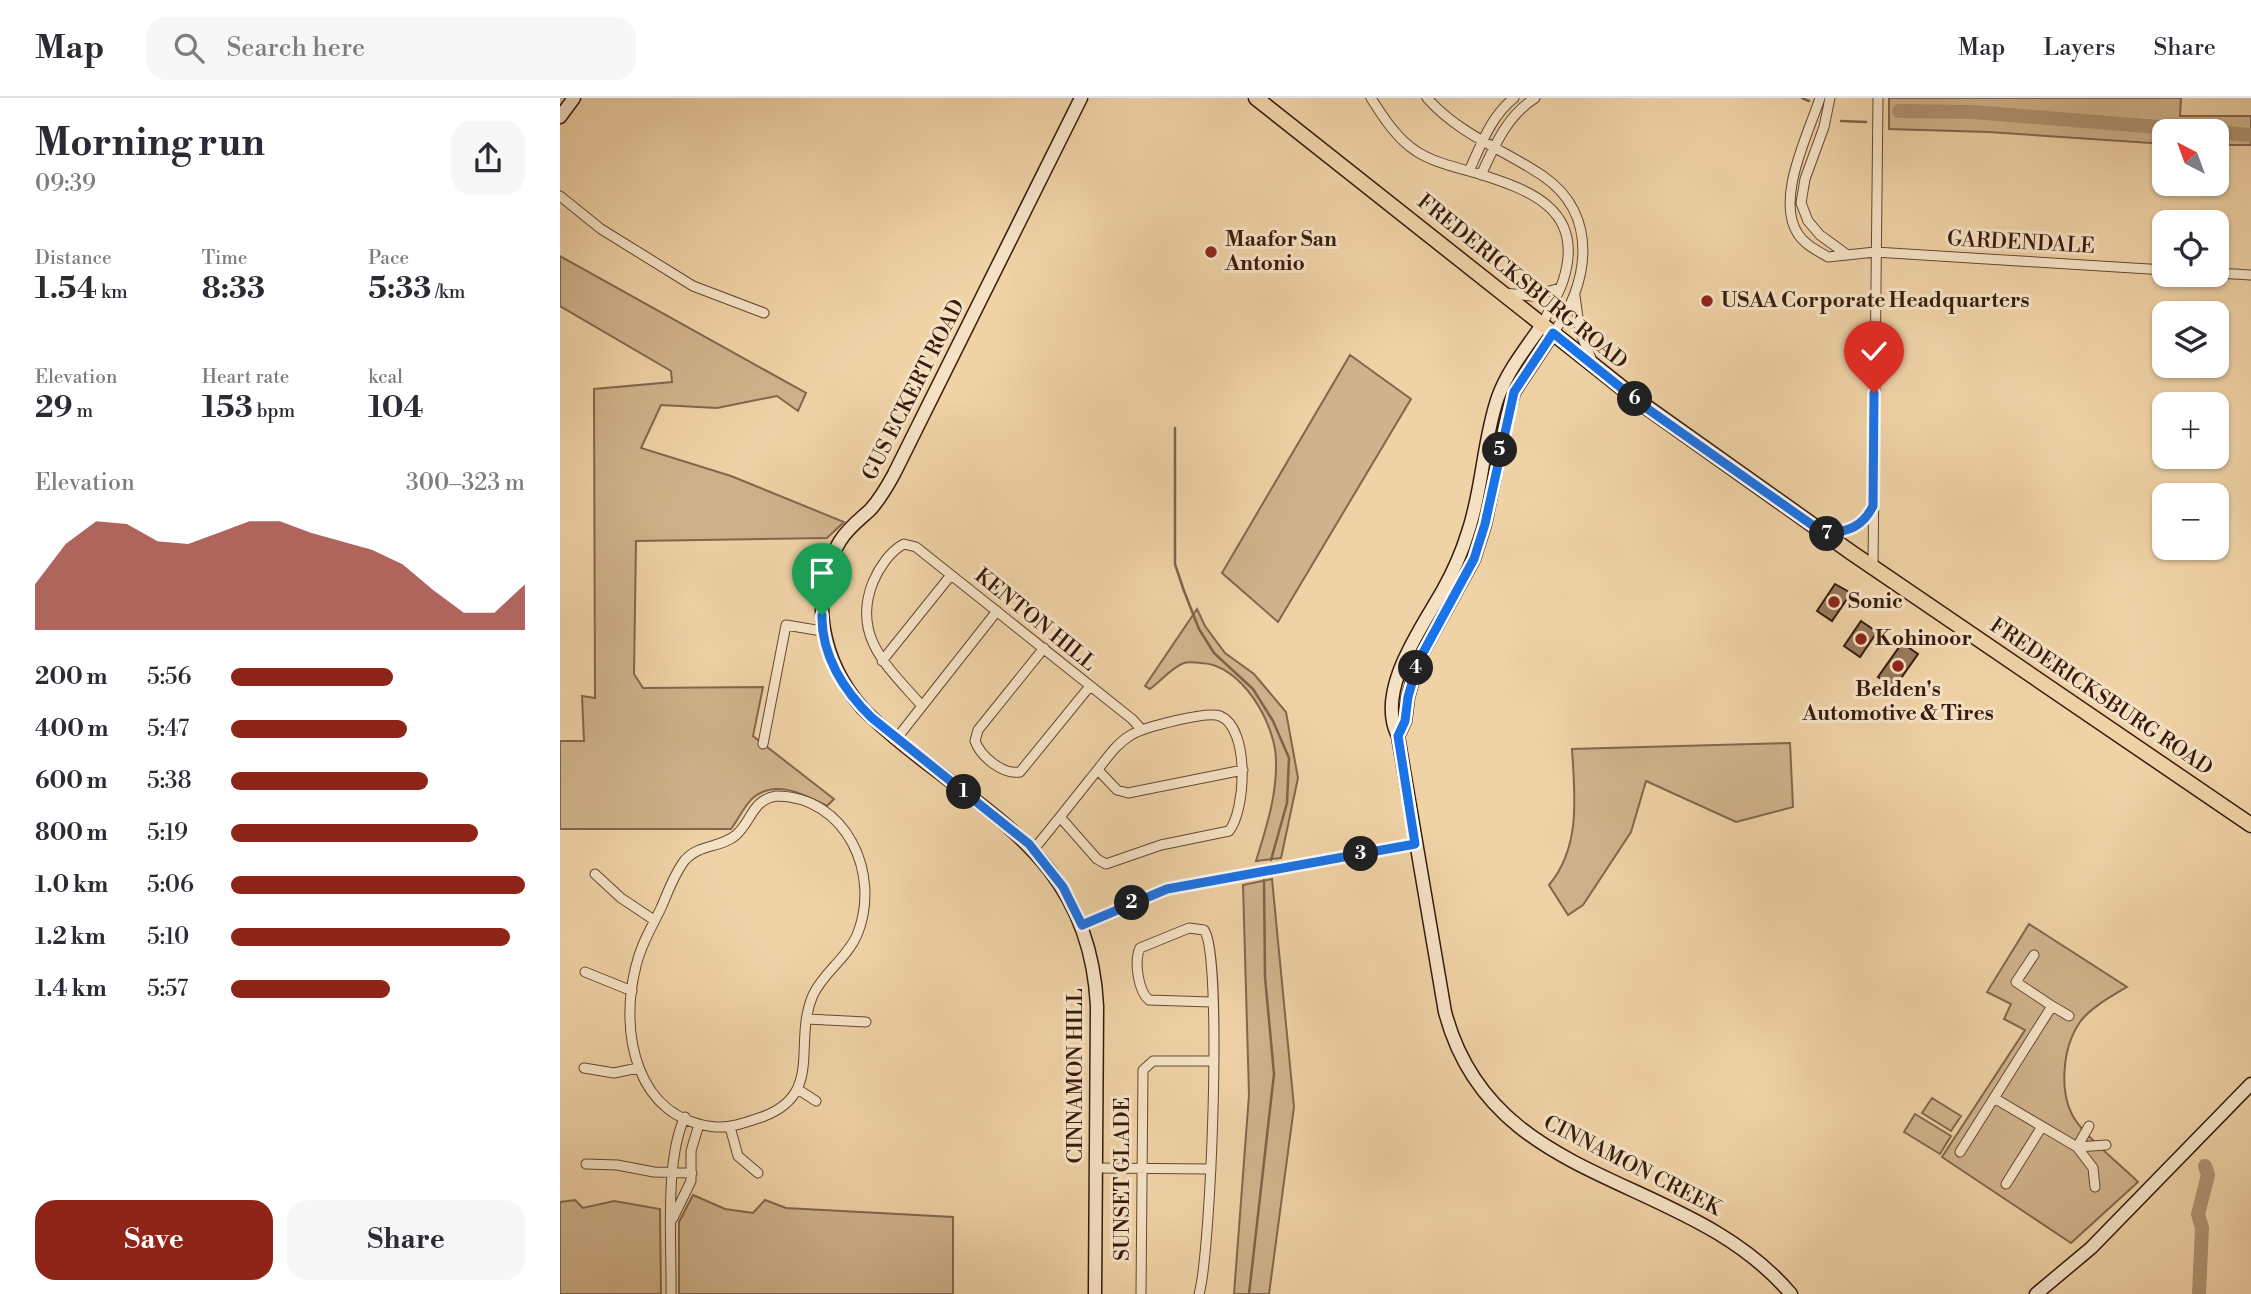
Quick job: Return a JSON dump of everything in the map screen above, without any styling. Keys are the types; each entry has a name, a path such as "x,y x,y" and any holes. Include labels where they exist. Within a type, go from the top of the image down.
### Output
{"main road":[{"name":"FREDERICKSBURG ROAD","path":"1256,98 1645,407 1825,534 2251,825"}],"street":[{"path":"560,117 574,98"},
{"name":"GUS ECKERT ROAD","path":"822,631 826,578 835,550 849,528 879,499 894,474 1082,98"},
{"path":"1371,98 1394,130 1416,152 1535,194 1558,216 1566,234 1569,253 1548,329"},
{"path":"1427,98 1444,117 1482,142 1545,176 1572,208 1585,248 1584,266 1565,317 1548,329"},
{"path":"1469,171 1482,142 1505,105 1514,98"},
{"path":"1481,175 1493,148 1520,108 1535,98"},
{"name":"GARDENDALE","path":"1820,98 1791,185 1788,211 1800,237 1828,257 1875,253 2152,269"},
{"path":"1830,98 1824,127 1805,179 1801,203 1808,221 1820,235 1846,254"},
{"path":"1873,567 1878,98"},
{"path":"560,197 601,229 693,286 764,313"},
{"path":"2229,274 2251,275"},
{"path":"1503,293 1532,296 1560,288"},
{"path":"1575,294 1580,332 1593,365"},
{"name":"CINNAMON CREEK","path":"1548,329 1511,371 1499,394 1469,531 1445,588 1411,645 1394,694 1392,724 1398,736 1438,980 1450,1028 1471,1074 1492,1103 1518,1128 1552,1150 1688,1216 1737,1243 1766,1267 1791,1294"},
{"name":"CINNAMON CREEK","path":"1398,736 1405,721 1408,697 1425,648 1474,559 1490,503 1514,392 1548,329"},
{"path":"1490,427 1504,430"},
{"path":"1825,534 1853,529 1867,518 1873,506"},
{"name":"KENTON HILL","path":"882,661 868,631 867,605 875,576 891,554 904,544 916,547 1132,719 1141,729"},
{"path":"922,706 882,661 951,575"},
{"path":"897,738 997,611"},
{"path":"763,744 786,625 822,631"},
{"name":"CINNAMON HILL","path":"822,631 835,669 850,695 897,738 1034,849 1063,887 1082,925 1096,984 1095,1294"},
{"path":"1044,648 975,736 977,747 992,761 1010,772 1020,772 1090,686"},
{"path":"1394,694 1408,697"},
{"path":"1034,849 1119,744 1141,729 1164,723 1220,716 1231,728 1243,770 1241,799 1229,831 1161,845 1112,864 1100,862 1060,817"},
{"path":"1098,770 1117,790 1128,793 1243,770"},
{"path":"776,796 796,797 824,809 846,830 858,852 863,874 862,919 853,944 815,991 803,1037 804,1065 799,1090 779,1110 730,1127 699,1124 656,1098 638,1068 631,1041 632,991 638,957 654,920 673,879 687,857 700,849 733,838 742,830 753,809 762,800 776,796"},
{"path":"1082,925 1167,889 1415,844"},
{"path":"595,874 621,898 654,920"},
{"path":"1199,1294 1215,1098 1212,1002 1209,940 1204,930 1189,928 1144,945 1138,953 1142,992 1149,1000 1212,1002"},
{"path":"2034,955 2016,982 2069,1016"},
{"path":"585,972 632,991"},
{"path":"1960,1153 2052,1006"},
{"path":"807,1019 866,1021"},
{"name":"SUNSET GLADE","path":"1141,1294 1141,1077 1145,1065 1153,1061 1213,1061"},
{"path":"584,1068 614,1073 638,1068"},
{"path":"2036,1294 2091,1248 2251,1084"},
{"path":"799,1090 816,1101"},
{"path":"1994,1098 2077,1147 2093,1168 2095,1187"},
{"path":"671,1294 674,1171 677,1137 685,1117"},
{"path":"672,1219 689,1187 692,1173 691,1151 699,1124"},
{"path":"2077,1147 2089,1126"},
{"path":"730,1127 738,1156 758,1173"},
{"path":"2006,1184 2041,1128"},
{"path":"2077,1147 2106,1145"},
{"path":"586,1164 617,1165 654,1172 692,1173"},
{"path":"1096,1168 1210,1169"}],"shaded area":[{"path":"1889,98 2181,98 2180,116 2251,116 2251,145 2230,145 2230,119 2152,119 2152,143 1988,132 1889,129"},
{"path":"560,256 806,393 798,411 777,396 717,408 661,405 641,448 731,476 844,522 827,538 636,541 634,674 643,688 763,687 753,736 834,799 827,806 791,791 772,789 754,797 731,829 560,829 560,741 584,741 582,696 595,698 594,389 672,382 671,371 560,306"},
{"path":"1350,355 1411,399 1278,622 1222,573"},
{"path":"1197,609 1205,626 1225,653 1254,674 1286,712 1298,778 1281,858 1256,861 1273,799 1276,761 1270,730 1263,714 1242,684 1215,666 1190,662 1171,671 1150,689 1145,686"},
{"path":"1790,743 1793,807 1736,822 1646,781 1631,832 1583,905 1568,915 1549,885 1567,854 1571,838 1574,820 1572,749"},
{"path":"1272,879 1294,1107 1269,1294 1234,1294 1249,1095 1243,885"},
{"path":"2029,924 2127,987 2108,998 2080,1022 2069,1045 2064,1071 2066,1098 2076,1121 2138,1182 2071,1243 1942,1157 2025,1030 2004,1019 2011,1004 1987,992"},
{"path":"1932,1098 1961,1116 1951,1131 1922,1113"},
{"path":"1915,1114 1951,1136 1940,1154 1904,1132"},
{"path":"693,1195 725,1209 753,1213 765,1200 786,1208 953,1217 953,1294 679,1294 679,1222"},
{"path":"575,1200 583,1208 614,1201 660,1209 661,1294 560,1294 560,1202"}],"building":[{"name":"Sonic","path":"1835,584 1851,593 1832,621 1817,611"},
{"name":"Kohinoor","path":"1861,621 1877,632 1860,657 1844,646"},
{"name":"Belden's Automotive & Tires","path":"1902,643 1918,654 1894,688 1878,677"}],"waterway":[{"path":"1802,98 1809,101"},
{"path":"1899,111 1973,112 2152,127"},
{"path":"1841,121 1866,122"},
{"path":"2230,133 2251,135"},
{"path":"1175,428 1175,564 1184,591 1199,629 1214,653 1253,689 1273,721 1289,758 1287,803 1271,860"},
{"path":"1249,1294 1274,1074 1265,977 1264,880"},
{"path":"2199,1294 2202,1228 2198,1214 2208,1175 2205,1166"}],"place":[{"name":"Maafor San Antonio","path":"1211,252"},
{"name":"USAA Corporate Headquarters","path":"1707,301"},
{"name":"Sonic","path":"1834,602"},
{"name":"Kohinoor","path":"1861,639"},
{"name":"Belden's Automotive & Tires","path":"1898,666"}],"route":[{"path":"822,615 822,631 829,654 850,695 872,718 1029,844 1063,887 1082,925 1167,889 1415,844 1398,736 1405,721 1411,680 1425,648 1474,559 1485,524 1514,392 1553,333 1645,407 1825,534 1853,529 1867,518 1873,506 1874,393"}]}
